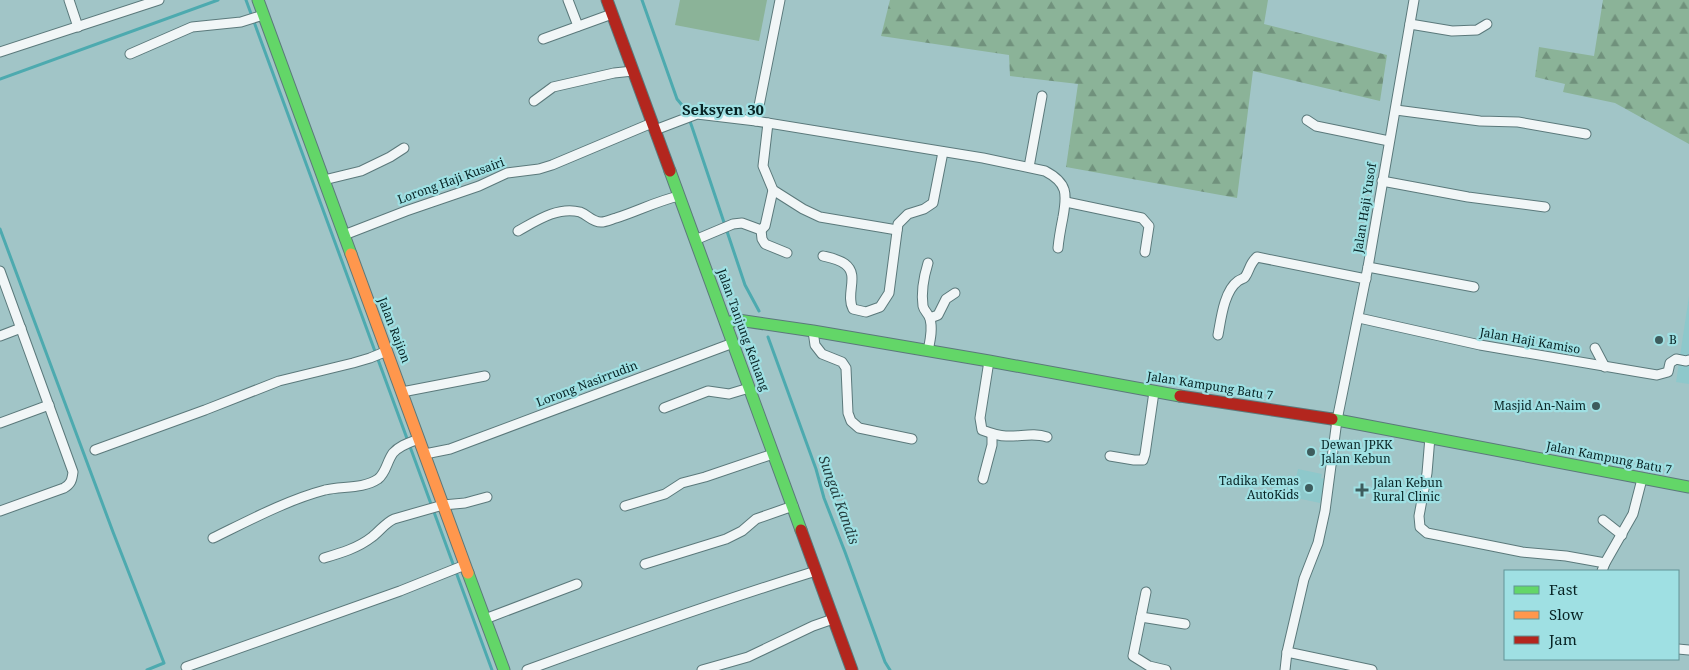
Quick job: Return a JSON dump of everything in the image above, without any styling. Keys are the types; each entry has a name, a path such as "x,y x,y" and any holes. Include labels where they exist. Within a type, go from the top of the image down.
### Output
{"street":[{"path":"69,0 78,27"},
{"path":"0,52 159,0"},
{"name":"Jalan Rajion","path":"258,0 324,180 346,234 385,352 402,392 418,440 431,453 441,506 463,567 487,618 504,670"},
{"path":"568,0 578,26"},
{"name":"Jalan Tanjung Keluang","path":"607,0 774,454 790,507 816,571 852,670"},
{"path":"780,0 756,121 983,158 1045,172 1054,176 1062,184 1066,194 1058,248"},
{"name":"Jalan Haji Yusof","path":"1285,670 1287,652 1304,579 1318,543 1325,511 1337,420 1366,279 1414,0"},
{"path":"543,39 612,14"},
{"path":"130,54 192,27 241,22 262,15"},
{"path":"1410,24 1452,31 1477,30 1487,24"},
{"path":"534,100 553,87 614,73 633,71"},
{"path":"1029,167 1042,96"},
{"path":"1396,110 1480,121 1518,122 1586,134"},
{"name":"Lorong Haji Kusairi","path":"346,234 406,210 479,186 507,173 532,171 552,165 654,127 674,123 697,114 756,121"},
{"path":"1306,120 1316,126 1389,140"},
{"path":"768,123 764,166 773,190 765,226 761,230 762,239 765,244 787,253"},
{"path":"324,180 361,171 404,148"},
{"path":"823,256 837,258 850,268 852,273 850,300 853,309 866,312 880,307 889,293 898,224 908,214 924,210 933,203 943,152"},
{"path":"1382,181 1468,197 1545,207"},
{"path":"773,190 820,217 897,230"},
{"path":"518,231 550,214 580,212 593,220 602,222 640,211 662,200 679,196"},
{"path":"1066,202 1142,218 1149,226 1146,252"},
{"path":"695,240 733,224 742,223 761,230"},
{"path":"1218,335 1225,300 1238,281 1246,275 1251,262 1257,257 1366,279"},
{"path":"928,263 924,278 923,303 930,318 931,330 928,350"},
{"path":"1368,267 1474,287"},
{"path":"0,271 73,472 70,484 64,488 0,511"},
{"path":"930,318 938,315 946,299 955,293"},
{"name":"Jalan Haji Kamiso","path":"1358,318 1480,345 1657,375 1668,372 1670,363 1676,359 1689,360"},
{"name":"Jalan Kampung Batu 7","path":"726,323 738,320 928,350 1154,392 1337,420 1689,487"},
{"path":"0,336 21,328"},
{"path":"813,331 815,345 822,354 842,362 846,368 848,412 851,421 859,428 912,439"},
{"name":"Lorong Nasirrudin","path":"431,453 450,449 733,343"},
{"path":"1595,348 1605,367"},
{"path":"95,450 279,381 370,358 385,352"},
{"path":"989,361 980,418 982,430 1006,436 1038,434 1047,437"},
{"path":"402,392 485,376"},
{"path":"664,408 708,391 729,394 749,388"},
{"path":"1110,456 1143,460 1154,392"},
{"path":"0,423 49,405"},
{"path":"983,479 992,445 992,434"},
{"path":"1430,437 1427,473 1419,516 1420,527 1427,533 1522,552 1566,556 1603,567 1633,514 1642,478"},
{"path":"212,538 270,510 325,490 366,484 379,478 392,454 404,444 418,440"},
{"path":"625,506 665,494 682,483 774,454"},
{"path":"324,558 360,545 394,519 441,506 465,503 487,497"},
{"path":"644,564 726,539 742,531 756,519 790,507"},
{"path":"1603,520 1622,535"},
{"path":"186,668 463,567"},
{"path":"527,670 627,633 759,588 816,571"},
{"path":"487,618 577,584"},
{"path":"1146,592 1133,656 1149,666 1166,670"},
{"path":"1141,617 1185,624"},
{"path":"702,670 748,657 813,626 833,619"},
{"path":"1287,652 1372,670"}],"shaded area":[{"path":"1689,296 1689,384 1676,382"},
{"name":"Tadika Kemas AutoKids","path":"1298,469 1322,474 1321,478 1325,479 1320,503 1292,497"}],"green space":[{"path":"680,0 767,0 759,41 675,25"},
{"path":"890,0 1268,0 1264,24 1387,55 1380,101 1253,71 1237,198 1066,167 1078,84 1010,76 1009,55 881,36"},
{"path":"1603,0 1689,0 1689,144 1615,103 1563,92 1565,84 1535,77 1539,47 1594,56"}],"waterway":[{"path":"0,79 218,0"},
{"path":"246,0 492,670"},
{"name":"Sungai Kandis","path":"642,0 677,99 686,110 745,285 759,311"},
{"path":"0,229 164,663 147,670"},
{"name":"Sungai Kandis","path":"768,337 816,469 824,498 885,662 890,670"}],"traffic: fast":[{"path":"258,0 351,254"},
{"path":"670,171 801,530"},
{"path":"726,323 738,320 813,331 1180,396"},
{"path":"1332,419 1689,487"},
{"path":"468,573 504,670"}],"traffic: slow":[{"path":"351,254 468,573"}],"traffic: jam":[{"path":"607,0 670,171"},
{"path":"1180,396 1332,419"},
{"path":"801,530 852,670"}],"place":[{"name":"B","path":"1659,340"},
{"name":"Masjid An-Naim","path":"1596,406"},
{"name":"Dewan JPKK Jalan Kebun","path":"1311,452"},
{"name":"Tadika Kemas AutoKids","path":"1309,488"},
{"name":"Jalan Kebun Rural Clinic","path":"1362,490"}],"district":[{"name":"Seksyen 30","path":"723,110"}]}
